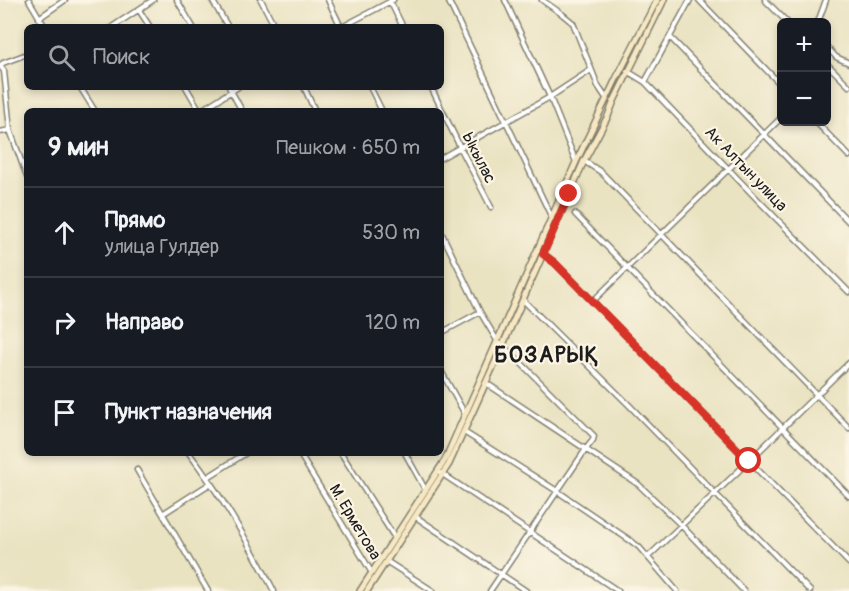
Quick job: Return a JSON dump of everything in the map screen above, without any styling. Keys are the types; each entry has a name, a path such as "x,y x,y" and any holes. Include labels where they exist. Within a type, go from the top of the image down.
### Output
{"main road":[{"path":"360,591 368,587 416,517 464,432 576,162 657,0"},
{"path":"368,587 372,573 426,490 440,473 465,414 522,299 584,161 664,0"}],"street":[{"path":"29,0 43,24"},
{"path":"39,18 65,0"},
{"path":"116,24 153,0"},
{"path":"177,0 192,24"},
{"path":"212,0 226,24"},
{"path":"261,0 273,24"},
{"path":"328,0 340,24"},
{"path":"347,24 391,0 401,24"},
{"path":"448,0 552,218"},
{"path":"506,0 550,96 576,162"},
{"path":"542,0 573,23 598,86 607,99"},
{"path":"645,82 690,0"},
{"path":"699,0 777,81"},
{"path":"765,0 783,18"},
{"path":"819,18 826,0"},
{"path":"139,9 148,24"},
{"path":"670,37 849,222"},
{"path":"831,52 836,57 849,63"},
{"path":"1,65 24,55"},
{"path":"0,58 4,71 10,130 24,169"},
{"name":"Ак Алтын улица","path":"622,67 645,82 849,292"},
{"path":"831,68 849,86"},
{"path":"444,156 591,70"},
{"path":"82,90 93,108"},
{"path":"188,90 198,108"},
{"path":"204,108 229,90"},
{"path":"231,90 240,108"},
{"path":"305,90 314,108"},
{"path":"372,90 380,108"},
{"name":"Ыкылас","path":"432,90 441,108"},
{"name":"Ыкылас","path":"444,114 491,207"},
{"path":"593,301 777,122"},
{"path":"820,126 849,156"},
{"path":"0,132 10,130"},
{"path":"584,161 602,172 849,428"},
{"path":"575,214 849,496"},
{"path":"444,238 480,312 500,344 594,435 593,440 490,591"},
{"path":"543,254 593,301 849,563"},
{"path":"522,299 810,591"},
{"path":"444,331 480,312"},
{"path":"648,557 849,363"},
{"path":"444,376 465,414"},
{"path":"485,383 638,483 744,591"},
{"path":"464,432 631,541 677,591"},
{"path":"191,456 208,477 253,550 274,591"},
{"path":"208,477 241,456"},
{"name":"М. Ерметова","path":"300,456 372,573"},
{"path":"343,456 395,538"},
{"path":"407,456 426,490"},
{"path":"137,470 208,591"},
{"path":"440,473 618,591"},
{"path":"164,513 211,483"},
{"path":"416,517 526,591"},
{"path":"386,561 433,591"}],"district":[{"name":"БОЗАРЫҚ","path":"547,355"}],"route":[{"path":"569,194 543,254 555,263 749,461"}]}
